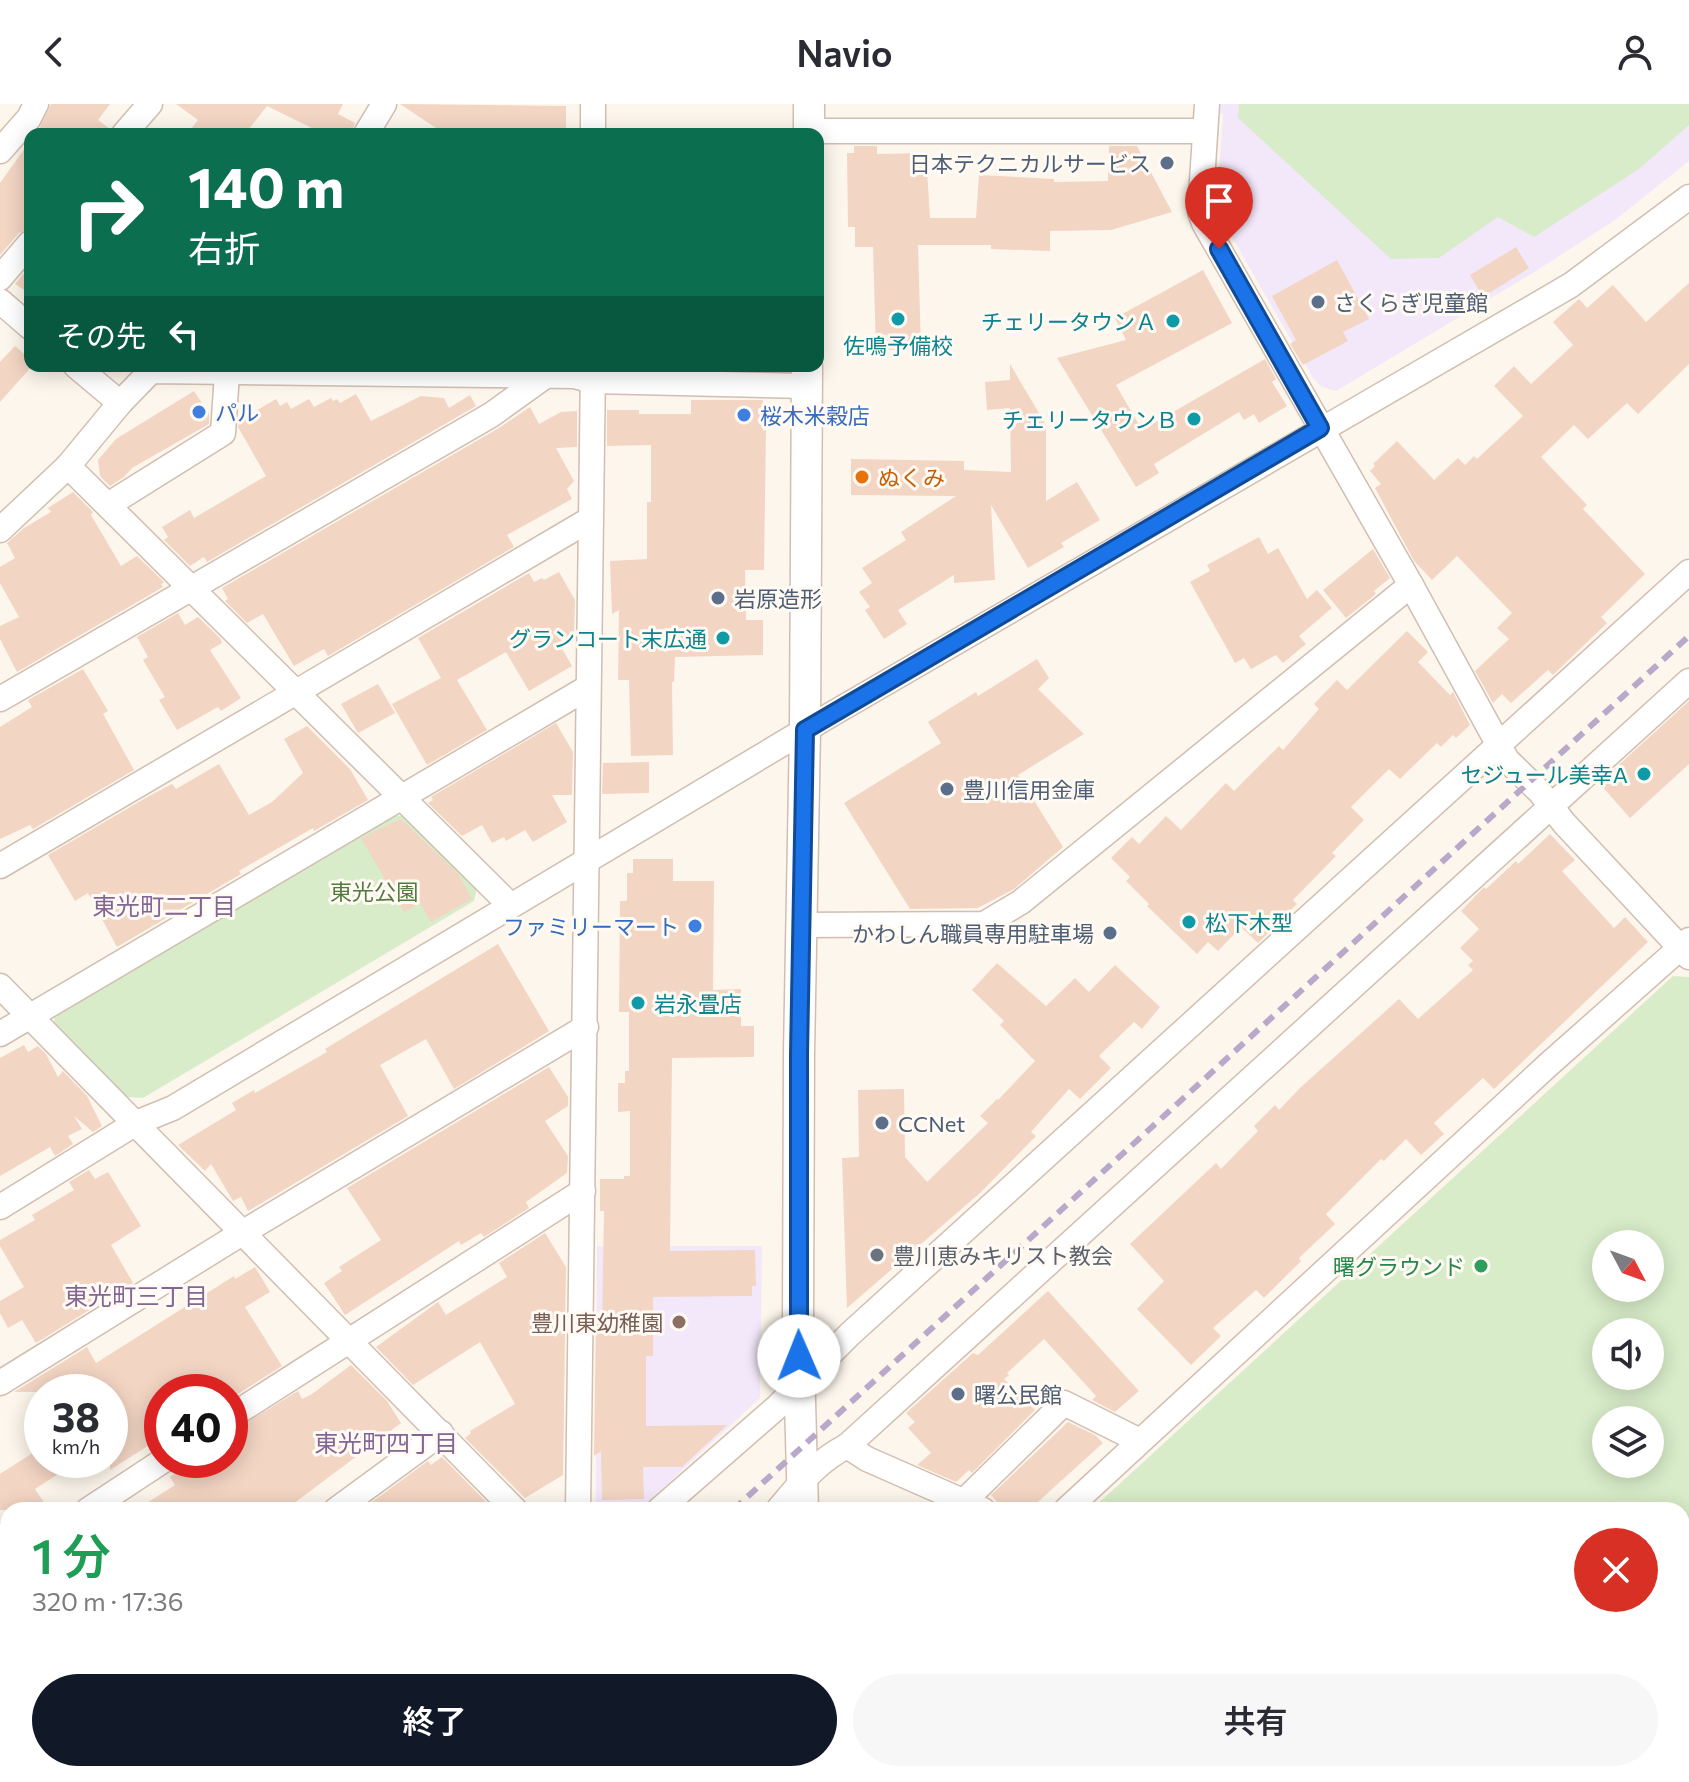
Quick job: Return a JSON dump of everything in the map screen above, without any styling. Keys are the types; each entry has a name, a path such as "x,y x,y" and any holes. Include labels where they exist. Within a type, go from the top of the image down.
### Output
{"street":[{"path":"0,151 29,118 36,104"},
{"path":"129,128 150,104"},
{"path":"370,128 384,104"},
{"path":"593,104 593,128"},
{"path":"1075,1502 1686,948 1507,760 1200,212 1207,104"},
{"path":"809,123 1205,131"},
{"path":"0,1207 136,1123 173,1108 805,730 1320,428 1571,285 1689,197"},
{"path":"0,278 24,250"},
{"path":"0,301 24,322"},
{"path":"83,372 120,403"},
{"path":"0,530 68,466 150,372"},
{"path":"189,372 267,372"},
{"path":"404,372 544,377 593,373 806,376 799,1385 803,1502"},
{"path":"108,505 223,433 227,373"},
{"path":"578,1502 593,373"},
{"path":"0,699 491,415 544,377"},
{"path":"68,466 510,905"},
{"path":"0,866 589,520"},
{"path":"668,1502 1689,572"},
{"path":"801,925 984,924 1021,902 1411,585"},
{"path":"784,1502 804,1477 828,1456 847,1446 1689,681"},
{"path":"0,1034 587,688"},
{"path":"0,986 507,1502"},
{"path":"0,1383 242,1233 586,1027"},
{"path":"248,1405 583,1191"},
{"path":"972,1502 1064,1403 1140,1441"},
{"path":"347,1502 441,1433"},
{"path":"847,1446 867,1459 957,1502"},
{"path":"100,1502 144,1473"}],"shaded area":[{"path":"1217,104 1689,104 1689,161 1615,220 1336,391 1322,387 1313,378 1221,218 1218,191 1223,114 1217,113"},
{"name":"豊川東幼稚園","path":"597,1246 762,1246 760,1398 648,1502 596,1502"}],"green space":[{"path":"1239,104 1689,104 1689,125 1639,169 1534,237 1498,217 1439,258 1391,259 1238,118"},
{"name":"東光公園","path":"384,815 402,816 477,888 474,901 143,1098 127,1097 54,1024 55,1011"},
{"name":"曙グラウンド","path":"1673,976 1689,977 1689,1502 1100,1502"}],"building":[{"path":"51,104 110,104 98,120 109,128 39,128"},
{"path":"176,104 343,104 338,114 355,123 353,128 312,128 267,106 250,128 192,128 198,120"},
{"path":"400,104 566,106 566,128 436,128"},
{"path":"854,146 877,146 877,154 926,153 930,218 976,218 979,175 1054,179 1054,182 1108,181 1109,146 1137,146 1172,212 1111,230 1050,231 1050,251 991,249 991,245 918,245 921,349 876,350 873,247 855,247 855,227 848,227 847,153 854,153"},
{"path":"24,149 24,231 0,255 0,183"},
{"path":"1516,247 1529,268 1483,297 1470,275"},
{"path":"1337,260 1369,319 1343,332 1348,341 1303,365 1290,344 1296,340 1272,296"},
{"path":"1203,270 1232,323 1116,385 1142,430 1265,359 1276,379 1272,382 1287,406 1259,423 1254,414 1244,420 1239,412 1154,464 1159,473 1136,487 1057,358 1126,340 1115,318"},
{"path":"24,273 24,290 15,284"},
{"path":"1689,283 1689,364 1638,414 1627,403 1588,439 1574,425 1541,457 1587,505 1583,509 1645,574 1601,617 1607,623 1553,675 1548,670 1511,703 1502,694 1493,703 1475,671 1509,639 1497,628 1512,613 1457,556 1432,580 1414,561 1375,488 1381,484 1370,471 1375,466 1373,464 1397,441 1434,480 1458,458 1465,465 1474,456 1477,459 1523,416 1494,386 1514,366 1531,384 1573,345 1553,322 1579,299 1587,308 1613,285 1646,322"},
{"path":"15,346 24,354 24,372 27,372 0,402 0,362"},
{"path":"1010,364 1046,425 1046,501 1077,482 1100,520 1061,543 1064,547 1028,568 991,505 995,580 954,583 954,575 898,610 907,624 884,639 865,610 870,607 859,592 872,583 862,568 906,540 901,532 956,496 851,495 851,459 964,461 964,470 1011,472 1010,408 987,410 985,382 1010,380"},
{"path":"194,391 209,414 209,424 132,468 110,486 100,476 98,460 116,439"},
{"path":"356,394 371,421 421,396 444,398 449,408 470,395 476,406 207,562 204,557 190,566 164,540 168,537 162,527 190,510 194,518 266,476 238,427 239,421 276,399 280,406 287,402 291,409 309,399 314,407 331,398 340,403"},
{"path":"691,400 763,400 763,431 766,430 764,570 745,570 746,620 763,620 763,655 675,657 672,682 673,755 631,756 629,680 618,680 619,610 612,614 610,561 647,559 651,445 607,446 607,410 639,410 639,414 691,414"},
{"path":"530,407 539,424 561,412 577,411 577,447 556,448 574,481 567,489 572,499 507,535 514,547 328,656 324,649 294,666 263,614 247,623 225,601 228,599 222,588"},
{"path":"73,492 93,512 91,515 121,566 137,556 164,582 161,584 163,587 17,672 0,639 0,626 19,617 0,583 0,567 15,558 7,543 24,528 51,512 48,508"},
{"path":"1259,537 1268,554 1278,548 1307,599 1317,590 1332,608 1299,636 1306,644 1283,663 1276,655 1251,669 1244,658 1235,663 1190,582 1210,571 1207,565"},
{"path":"1373,549 1390,578 1374,591 1376,594 1346,618 1323,590"},
{"path":"559,572 575,600 574,637 560,645 572,666 529,691 506,652 457,680 487,730 427,765 392,704 441,678 418,638 529,573 534,582"},
{"path":"178,613 185,625 198,617 220,638 222,643 210,650 241,698 221,711 218,707 177,730 159,700 165,697 143,660 148,657 137,637"},
{"path":"1407,631 1428,652 1418,662 1450,695 1453,692 1470,725 1441,747 1437,743 1400,779 1389,769 1351,807 1364,820 1332,853 1336,856 1293,900 1297,904 1258,943 1241,927 1218,951 1208,942 1197,954 1147,906 1149,904 1126,881 1130,877 1111,858 1132,837 1139,844 1166,816 1181,830 1226,783 1234,791 1279,746 1283,750 1319,709 1314,704 1337,680 1347,690"},
{"name":"豊川信用金庫","path":"1037,659 1049,678 1038,689 1084,734 1018,775 1063,847 1014,889 978,908 910,909 844,803 941,743 928,722 976,692 978,696"},
{"path":"83,669 108,711 103,714 134,770 33,829 30,825 0,839 0,727 32,707 28,700"},
{"path":"378,684 395,713 358,733 341,704"},
{"name":"セジュール美幸A","path":"1689,701 1689,764 1630,818 1599,783"},
{"path":"556,723 573,752 572,795 552,795 567,822 533,842 525,830 506,841 504,837 492,843 482,825 462,836 428,803 433,800 431,797"},
{"path":"307,726 350,769 368,800 239,871 241,874 117,947 88,893 75,901 48,855 149,796 172,784 176,789 219,764 249,815 272,802 303,773 284,739"},
{"path":"649,762 649,793 602,794 603,763"},
{"path":"401,819 458,874 472,899 431,922 420,903 404,912 361,838"},
{"path":"1550,834 1575,860 1562,871 1614,928 1625,917 1648,942 1494,1089 1483,1078 1434,1123 1444,1134 1421,1155 1406,1139 1384,1161 1381,1159 1326,1214 1335,1224 1299,1258 1301,1261 1264,1298 1256,1290 1213,1328 1221,1336 1191,1365 1137,1309 1164,1281 1130,1244 1216,1163 1221,1169 1258,1131 1254,1126 1275,1105 1279,1110 1399,999 1418,1019 1473,970 1468,965 1473,961 1460,948 1479,929 1461,911 1484,887 1486,889 1516,861 1518,864"},
{"path":"633,859 673,859 673,881 714,881 713,990 741,989 741,1026 754,1026 754,1057 672,1058 670,1251 755,1250 756,1286 752,1286 752,1296 653,1297 653,1356 646,1356 646,1426 727,1425 682,1467 643,1467 644,1499 602,1500 601,1451 594,1456 596,1314 602,1325 604,1211 600,1211 600,1179 630,1176 630,1111 618,1112 618,1083 625,1083 625,1071 629,1071 629,1012 619,1012 620,901 627,901 627,873 633,873"},
{"path":"498,944 549,1031 454,1089 426,1039 380,1065 408,1116 248,1211 241,1197 233,1201 211,1164 205,1171 178,1145 236,1110 232,1103 327,1052 325,1049"},
{"path":"997,963 1046,1006 1075,978 1089,992 1115,965 1160,1007 1142,1029 1134,1022 1099,1056 1111,1068 1080,1099 1069,1089 1031,1132 1036,1136 980,1193 847,1308 842,1158 859,1157 858,1090 904,1089 905,1157 927,1182 988,1123 980,1116 1035,1061 1000,1025 1004,1021 972,990"},
{"path":"24,1045 28,1052 38,1046 58,1077 63,1071 87,1096 102,1126 93,1132 74,1116 82,1129 68,1136 73,1144 55,1156 50,1147 0,1176 0,1058"},
{"path":"549,1067 568,1097 568,1106 545,1121 568,1156 567,1173 526,1202 529,1208 484,1237 481,1233 461,1245 459,1241 345,1315 324,1283 342,1271 339,1267 381,1240 347,1188"},
{"path":"89,1170 95,1179 108,1172 141,1226 111,1245 133,1283 36,1343 22,1320 8,1328 0,1313 0,1301 24,1287 0,1246 0,1240 35,1220 32,1215 74,1190 69,1182"},
{"path":"545,1233 566,1267 563,1475 525,1498 465,1438 470,1431 515,1404 480,1342 413,1385 376,1347 438,1302 446,1315 507,1277 499,1263"},
{"path":"255,1267 270,1292 245,1307 282,1366 248,1388 248,1374 144,1374 144,1448 128,1459 128,1374 43,1374 87,1347 96,1363 234,1276 235,1279"},
{"path":"1048,1291 1139,1391 1115,1412 1092,1400 1096,1396 1044,1339 1004,1379 1035,1410 972,1473 969,1470 956,1482 917,1465 931,1453 908,1428 915,1422 906,1413 973,1353 978,1355"},
{"path":"351,1365 387,1401 401,1423 296,1502 148,1502 175,1485 171,1478 248,1478 248,1422 298,1391 302,1399"},
{"path":"1068,1422 1095,1435 1103,1443 1038,1502 997,1502 991,1495"},
{"path":"442,1457 486,1502 372,1502 428,1461 431,1465"},
{"path":"24,1459 24,1478 52,1478 35,1489 44,1502 0,1502 0,1474"}],"railway":[{"path":"742,1502 1689,636"}],"place":[{"name":"日本テクニカルサービス","path":"1167,163"},
{"name":"さくらぎ児童館","path":"1318,302"},
{"name":"佐鳴予備校","path":"898,319"},
{"name":"チェリータウンＡ","path":"1173,321"},
{"name":"パル","path":"199,412"},
{"name":"桜木米穀店","path":"744,415"},
{"name":"チェリータウンＢ","path":"1194,419"},
{"name":"ぬくみ","path":"862,477"},
{"name":"岩原造形","path":"718,598"},
{"name":"グランコート末広通","path":"723,638"},
{"name":"セジュール美幸A","path":"1644,774"},
{"name":"豊川信用金庫","path":"947,789"},
{"name":"松下木型","path":"1189,922"},
{"name":"ファミリーマート","path":"695,926"},
{"name":"かわしん職員専用駐車場","path":"1110,933"},
{"name":"岩永畳店","path":"638,1003"},
{"name":"CCNet","path":"882,1123"},
{"name":"豊川恵みキリスト教会","path":"877,1255"},
{"name":"曙グラウンド","path":"1481,1266"},
{"name":"豊川東幼稚園","path":"679,1322"},
{"name":"曙公民館","path":"958,1394"}],"district":[{"name":"東光町二丁目","path":"164,905"},
{"name":"東光町三丁目","path":"136,1295"},
{"name":"東光町四丁目","path":"386,1442"}],"route":[{"path":"799,1356 799,1054 805,730 1320,428 1219,249"}]}
